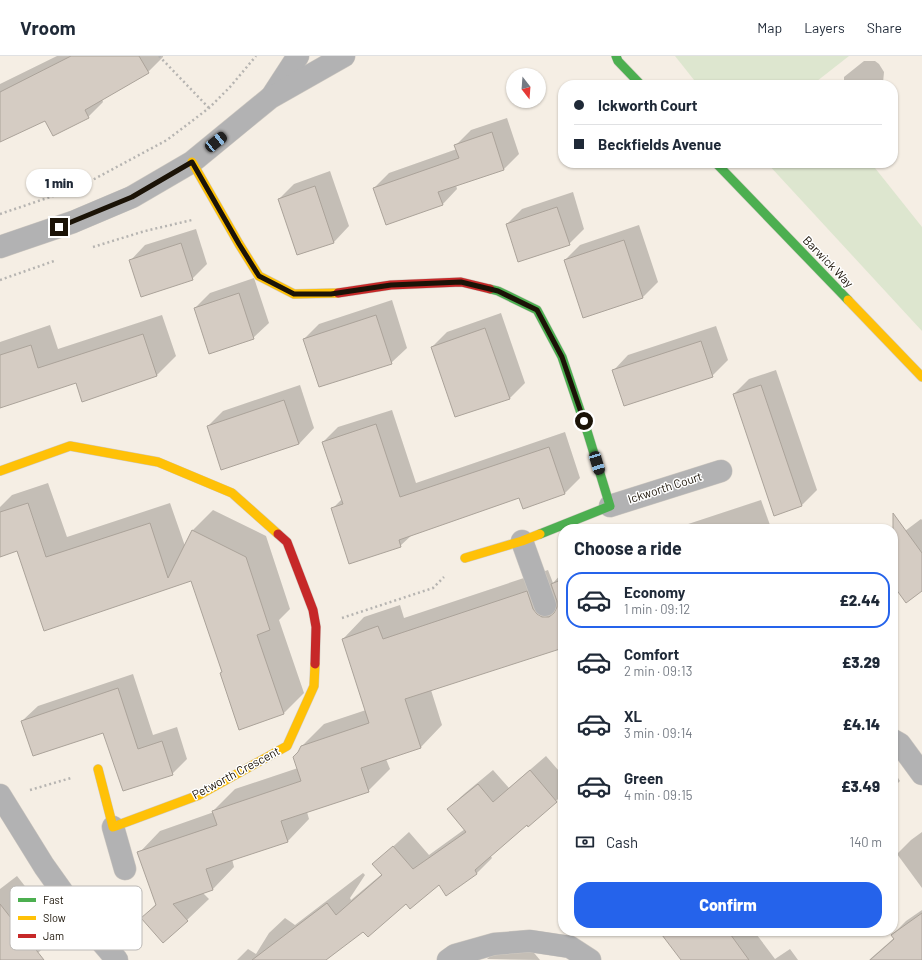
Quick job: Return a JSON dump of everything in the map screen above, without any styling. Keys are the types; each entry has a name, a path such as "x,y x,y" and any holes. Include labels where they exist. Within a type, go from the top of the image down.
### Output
{"street":[{"path":"270,98 298,56"},
{"path":"0,247 73,222 132,197 192,162 270,98 344,56"},
{"path":"607,56 617,58 637,80"},
{"path":"192,162 259,276 294,294 331,294 391,285 461,282 498,291 537,310 562,357 610,506"},
{"name":"Barwick Way","path":"721,168 922,377"},
{"name":"Petworth Crescent","path":"0,471 70,446 158,462 232,493 287,542 313,610 316,627 314,686 287,746 199,795 112,827"},
{"name":"Ickworth Court","path":"565,524 610,506 721,471"},
{"name":"Ickworth Court","path":"465,558 522,541 558,527"},
{"path":"522,541 545,605"},
{"path":"898,743 922,774"},
{"path":"98,769 112,827 125,868"},
{"path":"1,797 58,886"},
{"path":"448,960 455,955 494,944 530,940 573,939 590,960"},
{"path":"108,950 117,960"}],"path":[{"path":"159,56 209,108 228,132"},
{"path":"85,184 167,140 209,108 230,87 256,56"},
{"path":"0,214 71,190"},
{"path":"92,247 145,231 221,212"},
{"path":"0,280 57,260"},
{"path":"316,627 433,588 465,558"},
{"path":"1,797 98,769"}],"green space":[{"path":"675,56 849,56 818,80 694,80"},
{"path":"772,168 875,168 922,227 922,331"}],"building":[{"path":"71,56 139,56 149,73 85,110 89,118 53,136 45,121 0,142 0,92"},
{"path":"492,132 504,170 438,192 443,205 386,225 373,188 459,158 454,145"},
{"path":"315,186 334,243 297,255 278,199"},
{"path":"557,207 570,245 518,262 506,224"},
{"path":"624,240 643,298 583,318 564,260"},
{"path":"181,243 193,280 141,297 129,260"},
{"path":"239,293 254,339 209,354 194,308"},
{"path":"376,315 392,364 319,387 303,339"},
{"path":"485,328 510,399 455,417 431,347"},
{"path":"143,334 157,376 82,402 76,383 0,408 0,355 31,345 38,368"},
{"path":"701,341 713,377 624,406 612,370"},
{"path":"761,385 802,506 774,516 733,394"},
{"path":"284,400 299,444 221,470 207,426"},
{"path":"376,424 400,497 549,447 565,494 523,509 519,498 399,540 401,547 349,564 331,508 343,504 322,442"},
{"path":"28,503 46,557 150,523 168,578 192,530 246,557 270,630 257,635 284,714 239,730 220,673 222,672 191,581 44,631 17,551 0,557 0,512"},
{"path":"893,513 922,553 922,591 906,603 898,592 898,524 893,524"},
{"path":"558,581 558,650 405,699 421,748 361,768 369,792 281,821 288,842 206,869 213,890 173,904 188,921 163,943 142,919 142,917 156,905 137,852 217,825 212,811 301,781 293,757 301,746 369,723 342,639 378,626 383,639 527,591 533,609 537,614 542,617 549,617 554,613 557,607 557,601 551,584"},
{"path":"118,688 138,749 162,741 173,775 123,791 103,733 33,756 21,721"},
{"path":"530,770 557,802 528,827 527,825 475,870 477,874 446,896 439,885 410,909 406,904 368,937 363,932 326,960 252,960 327,903 336,915 382,875 372,864 393,846 413,869 466,832 447,809 478,784 493,802"},
{"path":"0,904 10,917 10,950 36,950 44,960 0,960"},
{"path":"922,913 922,960 870,960 894,939 892,936 898,936 898,930"},
{"path":"663,936 732,936 749,960 681,960"}],"traffic: fast":[{"path":"616,56 618,61 636,80"},
{"path":"721,168 848,300"},
{"path":"490,289 498,291 537,310 562,357 588,434 610,506 565,524"},
{"path":"540,534 558,527"}],"traffic: slow":[{"path":"192,162 259,276 294,294 338,293"},
{"path":"848,300 922,377"},
{"path":"0,471 70,446 158,462 232,493 278,534"},
{"path":"465,558 540,534"},
{"path":"98,769 113,827 199,795 287,746 314,686 315,664"}],"traffic: jam":[{"path":"338,293 391,285 461,282 490,289"},
{"path":"278,534 287,542 313,610 316,627 315,664"}],"route":[{"path":"59,227 132,197 192,162 259,276 294,294 331,294 391,285 461,282 498,291 537,310 562,357 584,421"}]}
